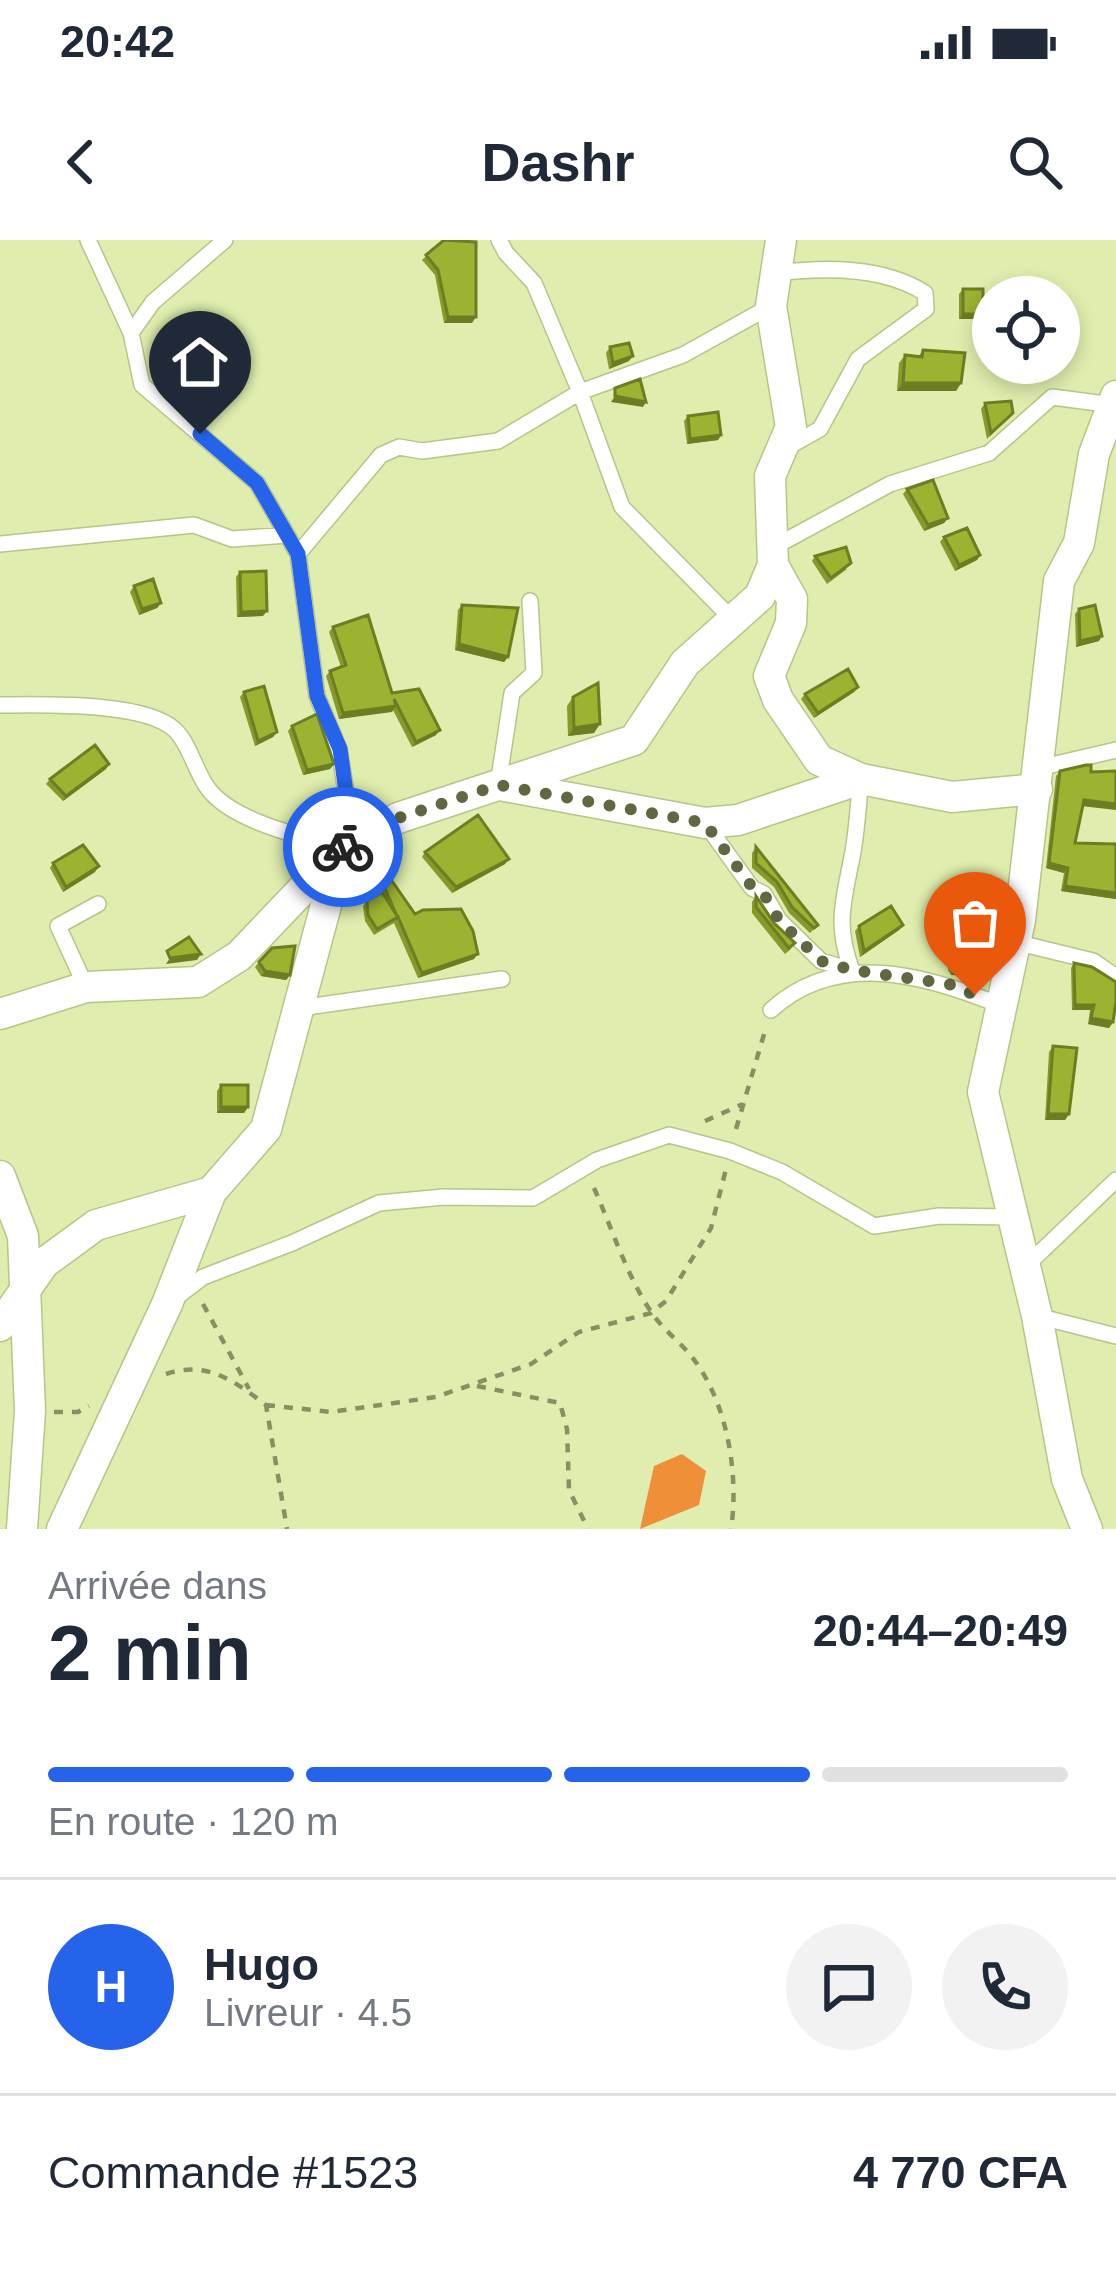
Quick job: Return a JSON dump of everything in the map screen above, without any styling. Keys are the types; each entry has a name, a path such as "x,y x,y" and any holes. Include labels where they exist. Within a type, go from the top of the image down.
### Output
{"street":[{"path":"0,1014 86,987 198,982 238,956 342,848 398,818 634,740 686,663 760,596 772,557 770,476 791,427 771,306 781,240"},
{"path":"1087,1529 1067,1479 1037,1316 983,1092 1015,942 1059,581 1079,543 1094,454 1114,401"},
{"path":"772,557 792,599 791,623 769,676 778,700 818,760 861,779 952,797 1038,778"},
{"path":"499,785 705,823 738,820 861,779"},
{"path":"62,1529 167,1304 211,1192 266,1129 342,848"},
{"path":"0,1175 23,1236 26,1285 15,1408 22,1529"},
{"path":"0,1326 44,1263 96,1225 211,1192"}],"lane":[{"path":"0,705 78,704 153,718 176,730 209,792 266,828 342,848 346,792 340,749 317,696 298,554 257,483 142,385 130,333 88,240"},
{"path":"130,333 153,302 225,240"},
{"path":"499,240 535,283 622,507 733,620"},
{"path":"776,273 818,268 902,278 925,293 926,309 858,359 820,429 780,452"},
{"path":"298,554 381,455 399,447 422,451 498,441 580,392 683,356 771,306"},
{"path":"772,557 890,484 989,454 1052,397 1114,401"},
{"path":"0,544 194,524 232,539 287,535"},
{"path":"499,785 512,693 535,673 530,601"},
{"path":"1038,778 1116,750"},
{"path":"852,970 840,939 861,779"},
{"path":"705,823 752,887 764,894 779,920 821,961 949,984 1002,1006"},
{"path":"86,987 58,926 98,904"},
{"path":"1015,942 1093,961 1116,977"},
{"path":"771,1010 794,990 852,970"},
{"path":"300,1008 502,979"},
{"path":"167,1304 203,1276 292,1243 379,1203 444,1197 533,1198 584,1168 669,1136 730,1151 782,1172 874,1226 939,1216 1013,1217"},
{"path":"1024,1267 1116,1180"},
{"path":"1037,1316 1116,1336"}],"path":[{"path":"15,1408 77,1412 128,1387 186,1367 227,1375 266,1405 331,1412 436,1397 531,1364 579,1332 651,1312 666,1301 711,1228 771,1010"},
{"path":"669,1136 743,1104"},
{"path":"584,1168 651,1312 697,1364 718,1412 735,1499 731,1529"},
{"path":"193,1284 251,1394"},
{"path":"476,1386 560,1403 567,1429 569,1490 588,1529"},
{"path":"266,1405 287,1529"}],"shaded area":[{"path":"682,1454 706,1471 699,1505 640,1529 654,1466"}],"building":[{"path":"444,240 476,242 476,317 448,317 438,270 426,255"},
{"path":"963,289 972,289 972,314 963,314"},
{"path":"629,343 633,356 613,363 610,347"},
{"path":"923,350 965,353 961,383 903,383 905,355 922,357"},
{"path":"640,379 646,402 615,396 615,388"},
{"path":"1011,401 1013,413 991,433 985,403"},
{"path":"718,412 721,435 690,439 688,416"},
{"path":"933,480 948,518 928,525 907,489"},
{"path":"967,528 980,555 959,565 944,537"},
{"path":"846,547 851,563 831,578 815,556"},
{"path":"266,571 267,611 241,612 240,572"},
{"path":"153,579 161,603 142,609 134,586"},
{"path":"462,605 518,608 508,657 459,644"},
{"path":"1095,605 1102,636 1080,641 1079,609"},
{"path":"368,615 392,693 419,689 440,730 416,742 394,699 396,706 343,713 330,671 346,665 333,627"},
{"path":"848,669 858,687 818,713 805,694"},
{"path":"598,683 600,724 574,728 573,697"},
{"path":"264,686 277,732 258,741 244,692"},
{"path":"317,714 334,764 307,770 292,726"},
{"path":"95,745 109,764 66,796 50,779"},
{"path":"1091,765 1091,772 1116,771 1116,804 1084,800 1075,843 1116,844 1116,893 1065,886 1068,868 1049,863 1060,771"},
{"path":"478,815 509,859 456,887 425,852"},
{"path":"83,845 99,866 66,887 53,863"},
{"path":"756,847 818,925 814,928 792,907 777,882 756,863"},
{"path":"392,881 415,914 461,909 478,954 422,973 398,917 377,929 368,915 367,901 382,892 397,916 384,886"},
{"path":"959,881 995,884 996,903 1007,903 994,967 957,966 954,961"},
{"path":"756,896 795,943 789,948 756,907"},
{"path":"891,906 903,925 864,951 859,926"},
{"path":"189,937 201,954 170,958 167,951"},
{"path":"295,946 290,975 265,971 259,962 272,948"},
{"path":"1074,963 1092,967 1116,982 1113,1022 1091,1018 1094,1005 1075,1005"},
{"path":"1053,1046 1077,1048 1069,1114 1048,1114"},
{"path":"221,1085 248,1085 248,1107 221,1107"}],"way so far":[{"path":"343,847 398,818 499,785 705,823 752,887 764,894 779,920 821,961 949,984 975,995"}],"route":[{"path":"200,434 257,483 298,554 317,696 340,749 346,792 343,847"}]}
